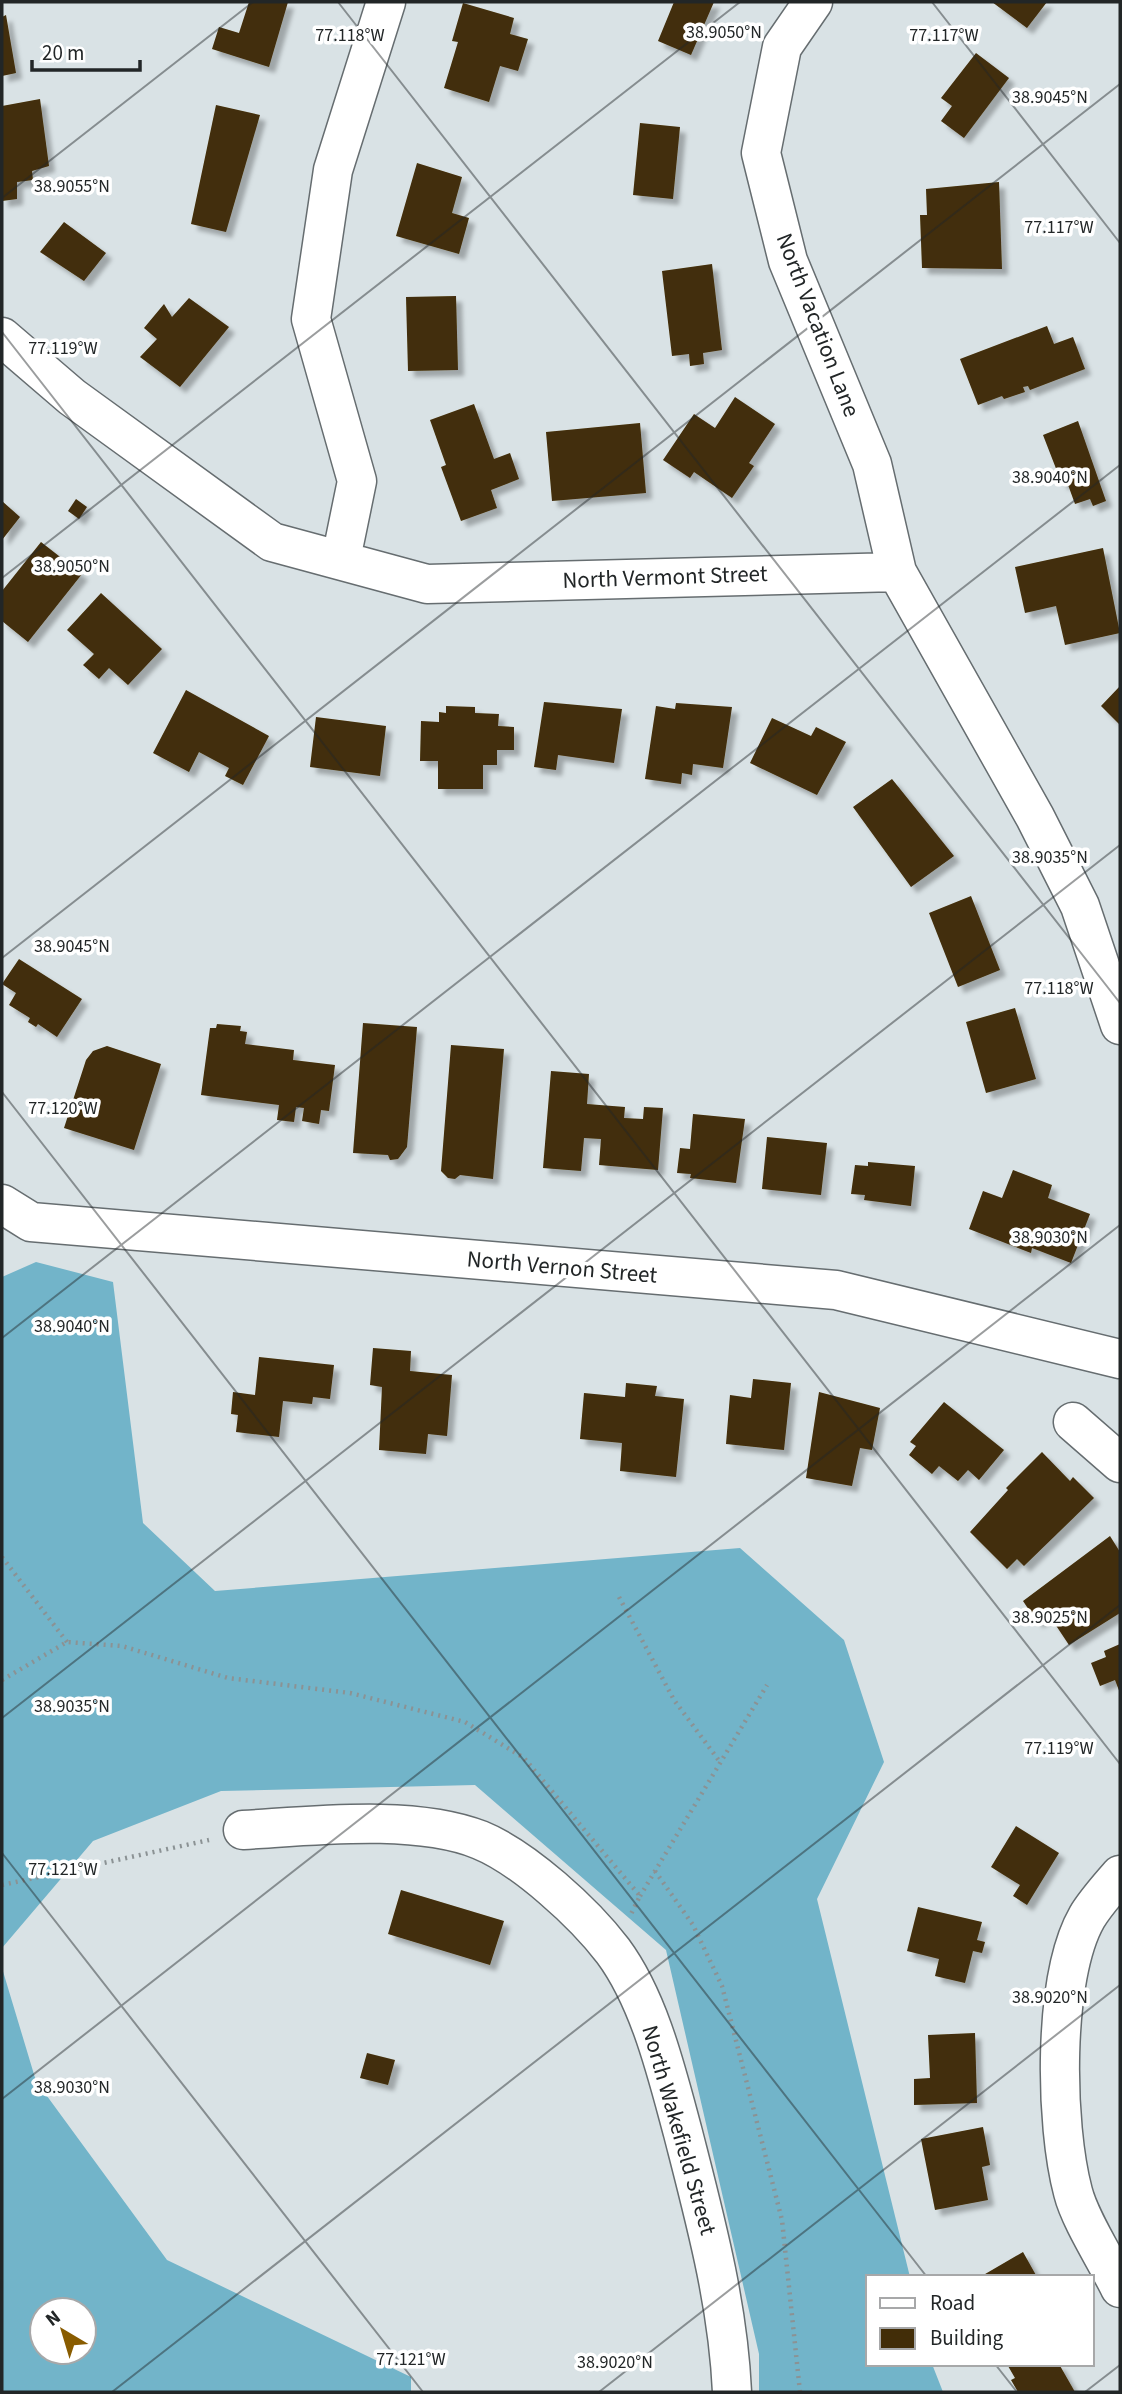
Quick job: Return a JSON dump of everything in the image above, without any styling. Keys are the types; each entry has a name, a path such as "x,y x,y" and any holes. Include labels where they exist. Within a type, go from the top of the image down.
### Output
{"street":[{"path":"341,559 357,481 312,319 333,170 386,2"},
{"name":"North Vacation Lane","path":"813,2 782,47 761,153 788,261 872,464 897,572"},
{"name":"North Vermont Street","path":"2,337 72,397 272,542 427,584 897,572"},
{"path":"897,572 1035,817 1080,906 1120,1025"},
{"name":"North Vernon Street","path":"11,1221 836,1290 1120,1359"},
{"path":"1073,1422 1120,1463"},
{"name":"North Wakefield Street","path":"243,1830 409,1824 480,1840 533,1873 577,1911 614,1952 653,2027 666,2070 708,2229 728,2323 732,2392"},
{"path":"1120,1875 1086,1919 1069,1969 1062,2033 1061,2115 1073,2194 1120,2288"}],"path":[{"path":"2,1556 67,1642"},
{"path":"619,1597 674,1700 720,1762"},
{"path":"2,1680 67,1642 122,1646 228,1678 350,1693 465,1721 524,1758 640,1896"},
{"path":"614,1952 640,1896 767,1685"},
{"path":"2,1885 47,1873 168,1851 243,1830"},
{"path":"655,1871 693,1925 722,1986 782,2221 800,2392"}],"shaded area":[{"path":"36,1262 113,1282 143,1523 215,1591 740,1548 844,1640 884,1762 817,1899 910,2275 866,2275 866,2366 933,2366 943,2392 759,2392 759,2354 666,1950 475,1785 221,1791 93,1841 2,1948 2,1277"},
{"path":"2,1968 36,2081 167,2260 411,2377 411,2392 2,2392"}],"building":[{"path":"249,2 288,2 269,67 212,49 219,27 239,33"},
{"path":"674,2 714,2 691,55 658,41"},
{"path":"992,2 1047,2 1027,28"},
{"path":"463,3 514,18 510,34 528,39 518,71 500,66 489,102 444,88 458,42 452,41"},
{"path":"6,15 16,73 2,76 2,17"},
{"path":"976,53 1009,78 964,138 941,121 952,106 941,98"},
{"path":"40,99 49,166 32,171 33,180 17,182 17,199 2,201 2,106"},
{"path":"216,105 260,115 226,232 191,224"},
{"path":"640,123 680,127 673,199 633,195"},
{"path":"417,163 462,177 452,213 469,218 459,254 396,236"},
{"path":"999,182 1002,269 922,268 920,215 927,215 926,189"},
{"path":"64,222 106,253 84,281 40,252"},
{"path":"712,264 722,350 703,353 704,364 690,366 689,354 672,356 662,271"},
{"path":"456,296 458,370 408,371 406,297"},
{"path":"189,298 229,327 180,387 140,357 157,339 144,328 164,304 172,317"},
{"path":"1047,326 1054,344 1073,337 1085,369 1030,390 1028,386 1023,387 1025,392 1004,399 1002,396 978,405 960,359"},
{"path":"735,397 775,424 749,463 754,466 732,498 694,472 690,478 663,460 694,414 715,428"},
{"path":"474,404 494,459 510,453 519,479 491,490 497,508 461,521 441,467 446,465 430,420"},
{"path":"1078,421 1106,501 1093,506 1090,499 1075,504 1067,482 1062,484 1043,435"},
{"path":"640,423 646,493 552,501 546,432"},
{"path":"76,499 87,507 79,519 68,511"},
{"path":"2,501 20,517 2,540"},
{"path":"41,542 82,574 28,642 2,621 2,591"},
{"path":"1103,548 1120,633 1065,645 1056,606 1025,613 1015,567"},
{"path":"101,593 162,649 128,685 109,668 99,679 83,665 94,654 67,630"},
{"path":"1120,686 1120,725 1101,706"},
{"path":"186,690 269,736 243,785 225,776 229,768 199,752 189,772 153,753"},
{"path":"544,702 622,709 614,763 558,755 556,770 534,767"},
{"path":"676,703 732,707 723,768 693,764 692,775 682,773 681,784 645,779 656,706 675,709"},
{"path":"446,706 475,707 475,713 499,714 498,726 514,727 514,750 497,750 497,765 483,765 483,789 438,789 438,761 420,761 421,721 439,722 439,712 446,713"},
{"path":"316,717 386,726 380,776 310,767"},
{"path":"772,718 811,736 816,727 846,742 817,795 750,763"},
{"path":"892,779 954,856 911,887 853,807"},
{"path":"971,896 1000,970 958,987 929,913"},
{"path":"19,959 82,999 57,1037 38,1024 36,1027 28,1022 30,1018 9,1005 16,993 2,984"},
{"path":"1015,1008 1036,1079 986,1093 966,1022"},
{"path":"363,1023 417,1027 407,1147 398,1159 390,1160 388,1155 353,1153"},
{"path":"217,1024 241,1026 240,1031 247,1032 245,1044 294,1050 293,1060 335,1065 329,1111 321,1110 319,1124 302,1121 304,1108 296,1107 294,1122 277,1120 279,1105 201,1095 210,1028 216,1028"},
{"path":"451,1045 504,1049 493,1179 460,1175 455,1179 448,1178 441,1171"},
{"path":"107,1046 161,1064 134,1150 64,1128 86,1060 93,1051"},
{"path":"551,1071 589,1074 587,1104 625,1107 624,1118 643,1119 644,1107 663,1108 658,1170 599,1165 601,1139 584,1138 581,1171 543,1168"},
{"path":"693,1114 745,1119 736,1183 690,1178 691,1174 677,1173 680,1148 690,1149"},
{"path":"767,1137 827,1143 821,1195 762,1189"},
{"path":"868,1162 915,1166 911,1206 864,1200 865,1195 851,1194 855,1165 868,1166"},
{"path":"1013,1170 1052,1185 1048,1198 1090,1214 1071,1263 1032,1248 1031,1253 969,1229 983,1191 1002,1198"},
{"path":"373,1348 411,1351 410,1371 452,1375 447,1436 428,1434 426,1454 379,1450 382,1387 370,1385"},
{"path":"259,1357 334,1365 330,1399 313,1397 312,1404 283,1401 279,1437 236,1432 238,1415 231,1414 233,1392 255,1395"},
{"path":"753,1379 791,1383 784,1450 726,1444 730,1395 751,1398"},
{"path":"626,1383 657,1386 655,1396 684,1399 676,1477 620,1471 622,1443 580,1439 584,1393 625,1397"},
{"path":"819,1392 880,1408 872,1450 860,1448 852,1486 806,1478"},
{"path":"944,1402 1004,1450 979,1480 968,1470 958,1481 939,1466 932,1474 909,1455 916,1446 910,1442"},
{"path":"1042,1452 1070,1481 1073,1477 1094,1498 1024,1566 1017,1559 1007,1569 970,1532 1008,1490 1006,1488"},
{"path":"1110,1536 1120,1552 1120,1613 1069,1645 1049,1615 1037,1622 1023,1601"},
{"path":"1120,1644 1120,1693 1115,1680 1100,1686 1091,1663 1106,1657 1104,1651"},
{"path":"1016,1826 1059,1853 1027,1905 1013,1896 1020,1885 991,1867"},
{"path":"401,1890 504,1921 490,1965 388,1934"},
{"path":"918,1907 982,1922 977,1940 985,1942 982,1953 973,1951 965,1983 935,1976 939,1959 907,1951"},
{"path":"975,2033 977,2103 914,2105 914,2079 930,2078 928,2035"},
{"path":"367,2053 395,2060 388,2085 360,2078"},
{"path":"983,2127 990,2165 982,2167 988,2200 935,2210 921,2139"},
{"path":"1023,2252 1036,2275 983,2275"},
{"path":"1008,2366 1060,2366 1075,2392 1018,2392 1011,2380 1015,2378"}]}
